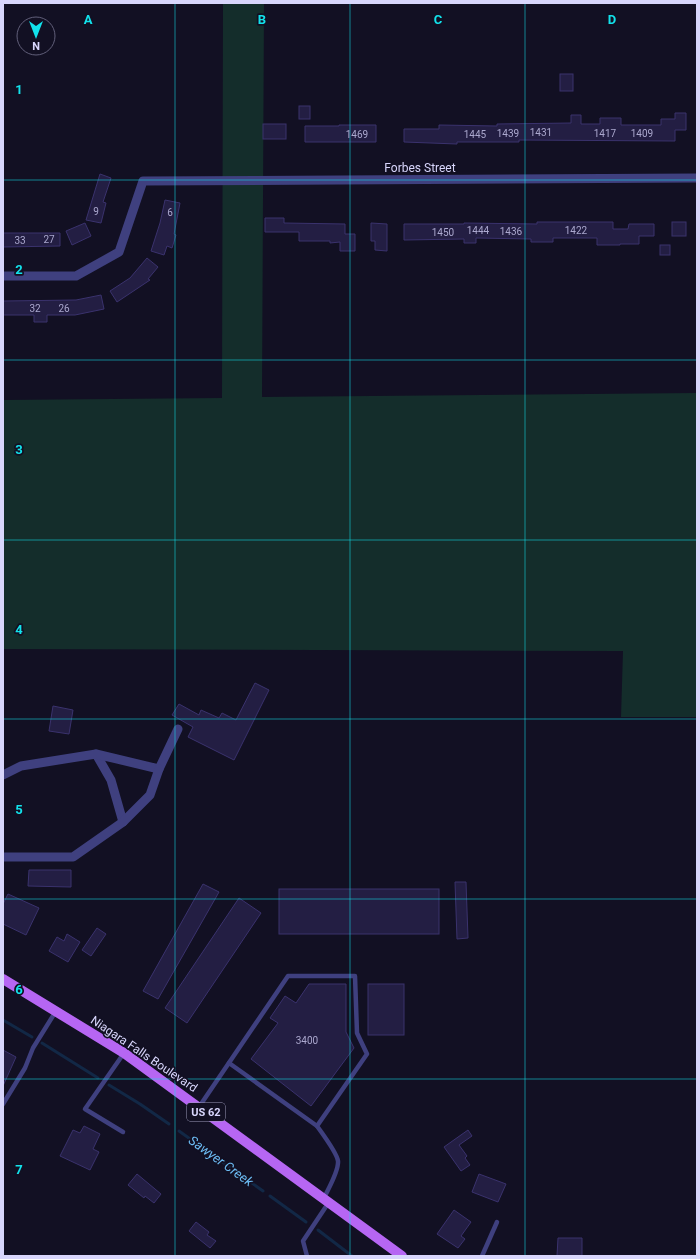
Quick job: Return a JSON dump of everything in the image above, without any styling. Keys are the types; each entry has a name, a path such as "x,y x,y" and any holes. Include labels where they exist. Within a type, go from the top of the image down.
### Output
{"main road":[{"name":"Niagara Falls Boulevard","path":"3,978 124,1053 402,1256"}],"street":[{"name":"Forbes Street","path":"3,276 76,276 119,252 142,181 697,178"},
{"path":"3,857 73,857 123,822 150,795 159,769 178,729"},
{"path":"3,775 21,766 96,754 159,769"},
{"path":"96,754 111,780 123,822"}],"lane":[{"path":"199,1107 288,976 355,976 357,1033 367,1054 317,1126"},
{"path":"3,1104 25,1068 33,1048 56,1011"},
{"path":"123,1132 86,1109 124,1053"},
{"path":"229,1063 317,1126 338,1160 337,1169 326,1200 303,1241 307,1256"},
{"path":"482,1256 497,1222"}],"green space":[{"path":"223,3 264,3 262,397 697,393 697,717 621,717 623,651 3,649 3,400 222,398"}],"building":[{"path":"560,74 573,74 573,91 560,91"},
{"path":"299,106 310,106 310,119 299,119"},
{"path":"675,113 686,113 686,130 675,130 675,141 519,140 519,142 457,142 457,144 404,142 404,129 439,129 439,125 497,126 497,124 571,123 571,115 581,115 581,124 600,124 600,118 621,118 621,125 661,125 661,119 675,119"},
{"path":"263,124 286,124 286,139 263,139"},
{"path":"376,125 376,142 305,142 305,126"},
{"path":"100,174 111,178 103,202 106,203 101,223 86,220"},
{"path":"165,200 180,203 174,234 176,235 172,248 167,246 164,255 151,251 160,223"},
{"path":"265,218 284,218 284,223 345,224 345,234 355,234 355,251 340,251 340,242 330,243 330,241 299,241 299,232 265,232"},
{"path":"537,222 613,222 613,229 628,229 629,224 654,224 654,236 639,236 639,244 620,245 597,245 597,238 553,238 553,242 531,242 531,239 476,238 476,243 464,243 464,239 404,240 404,224 537,224"},
{"path":"672,222 686,222 686,236 672,236"},
{"path":"85,223 91,236 72,245 66,231"},
{"path":"371,223 387,224 387,251 375,250 375,241 371,241"},
{"path":"3,233 60,233 60,246 3,247"},
{"path":"660,245 670,245 670,255 660,255"},
{"path":"147,258 158,267 148,279 150,280 117,302 110,291 130,278"},
{"path":"101,295 104,309 75,315 47,315 47,322 34,322 34,315 3,315 3,301 76,300"},
{"path":"255,683 269,690 234,760 188,737 193,727 172,715 179,704 199,715 201,710 219,718 222,713 236,720"},
{"path":"53,706 73,710 69,734 49,731"},
{"path":"29,870 71,870 71,887 28,886"},
{"path":"455,882 466,882 468,938 457,939"},
{"path":"203,884 219,892 158,999 143,991"},
{"path":"279,889 439,889 439,934 279,934"},
{"path":"8,894 39,908 26,935 3,924 3,904"},
{"path":"239,898 261,913 187,1023 165,1008"},
{"path":"97,928 106,934 91,956 82,950"},
{"path":"67,934 80,942 68,962 49,951 57,937 64,941"},
{"path":"309,984 346,984 346,1032 354,1048 311,1106 251,1059 278,1023 270,1018 285,996 296,1003"},
{"path":"368,984 404,984 404,1035 368,1035"},
{"path":"3,1050 16,1057 3,1086"},
{"path":"84,1126 100,1134 93,1149 99,1152 90,1170 60,1156 73,1130 80,1133"},
{"path":"468,1130 472,1136 459,1145 467,1156 465,1158 470,1165 461,1171 444,1147"},
{"path":"137,1174 161,1194 154,1203 145,1196 144,1198 128,1185"},
{"path":"479,1174 506,1184 498,1202 472,1192"},
{"path":"454,1210 471,1222 461,1236 465,1239 458,1248 437,1234"},
{"path":"196,1222 209,1232 207,1235 216,1241 210,1248 189,1231"},
{"path":"558,1238 582,1238 582,1256 557,1256"}],"waterway":[{"name":"Sawyer Creek","path":"3,1020 32,1037"},
{"name":"Sawyer Creek","path":"42,1043 98,1078"},
{"name":"Sawyer Creek","path":"109,1085 169,1124"},
{"name":"Sawyer Creek","path":"179,1131 263,1191"},
{"name":"Sawyer Creek","path":"270,1196 306,1222"},
{"name":"Sawyer Creek","path":"318,1230 352,1256"}]}
